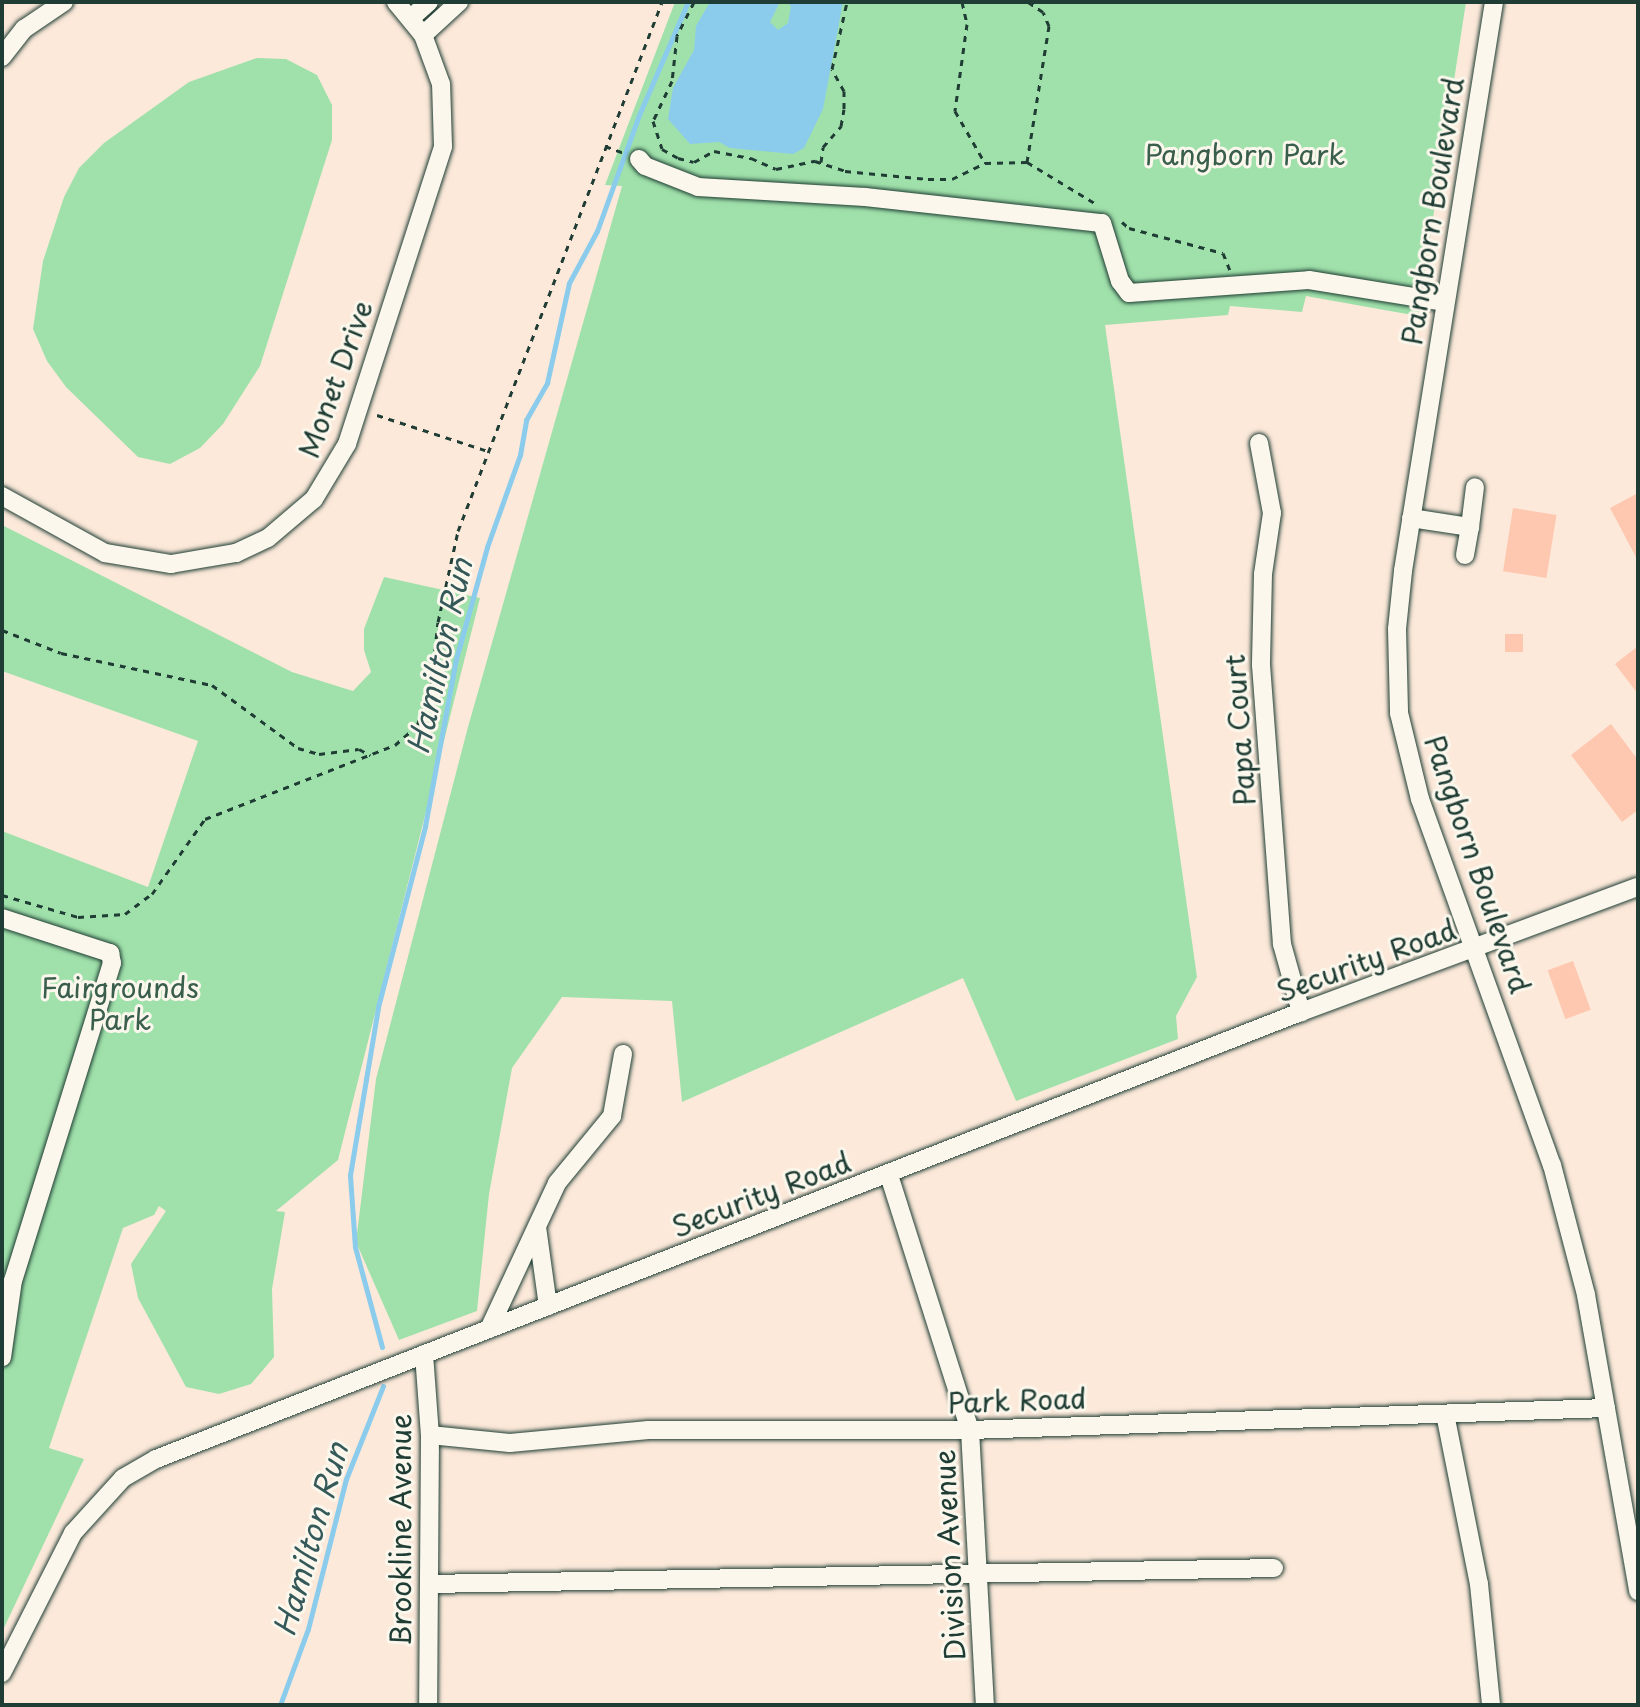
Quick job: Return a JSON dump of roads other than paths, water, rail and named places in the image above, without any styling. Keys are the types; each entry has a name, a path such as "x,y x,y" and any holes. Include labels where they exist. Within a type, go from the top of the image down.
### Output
{"street":[{"path":"2,57 24,29 64,2"},
{"name":"Monet Drive","path":"2,496 105,553 171,564 236,553 268,538 314,499 332,473 358,409 443,146 441,84 423,35 396,2"},
{"path":"411,18 429,2"},
{"path":"423,35 459,2"},
{"name":"Pangborn Boulevard","path":"1494,2 1411,518 1397,629 1399,713 1420,799 1552,1165 1586,1295 1638,1591"},
{"path":"639,159 645,166 698,187 1108,217 1120,281 1129,293 1335,281 1445,302"},
{"name":"Papa Court","path":"1259,443 1272,513 1263,574 1261,665 1282,944 1301,1012"},
{"path":"1465,555 1475,487"},
{"path":"1411,518 1470,527"},
{"name":"Security Road","path":"2,1673 73,1533 123,1478 196,1441 889,1175 1301,1012 1476,950 1638,887"},
{"path":"2,918 110,953 112,963 7,1291 2,1357"},
{"path":"489,1329 537,1220 557,1183 612,1116 623,1054"},
{"name":"Division Avenue","path":"889,1175 970,1430 985,1705"},
{"path":"537,1220 548,1306"},
{"name":"Brookline Avenue","path":"424,1354 430,1435 428,1705"},
{"name":"Park Road","path":"430,1435 510,1443 648,1430 970,1430 1606,1408"},
{"path":"1445,1414 1479,1584 1491,1705"},
{"path":"429,1584 1274,1568"}],"water":[{"path":"710,2 780,2 770,22 778,30 788,23 791,6 786,2 843,2 823,109 804,148 793,154 730,148 719,142 690,144 668,119 673,88 694,50 696,26"}],"waterway":[{"name":"Hamilton Run","path":"382,1347 355,1247 350,1175 378,1007 425,826 456,659 487,547 520,455 526,420 547,383 569,283 597,231 639,115 688,2"},
{"name":"Hamilton Run","path":"280,1705 308,1629 346,1479 383,1386"}],"park label":[{"name":"Pangborn Park","path":"1245,154"},
{"name":"Fairgrounds Park","path":"120,1003"}]}
